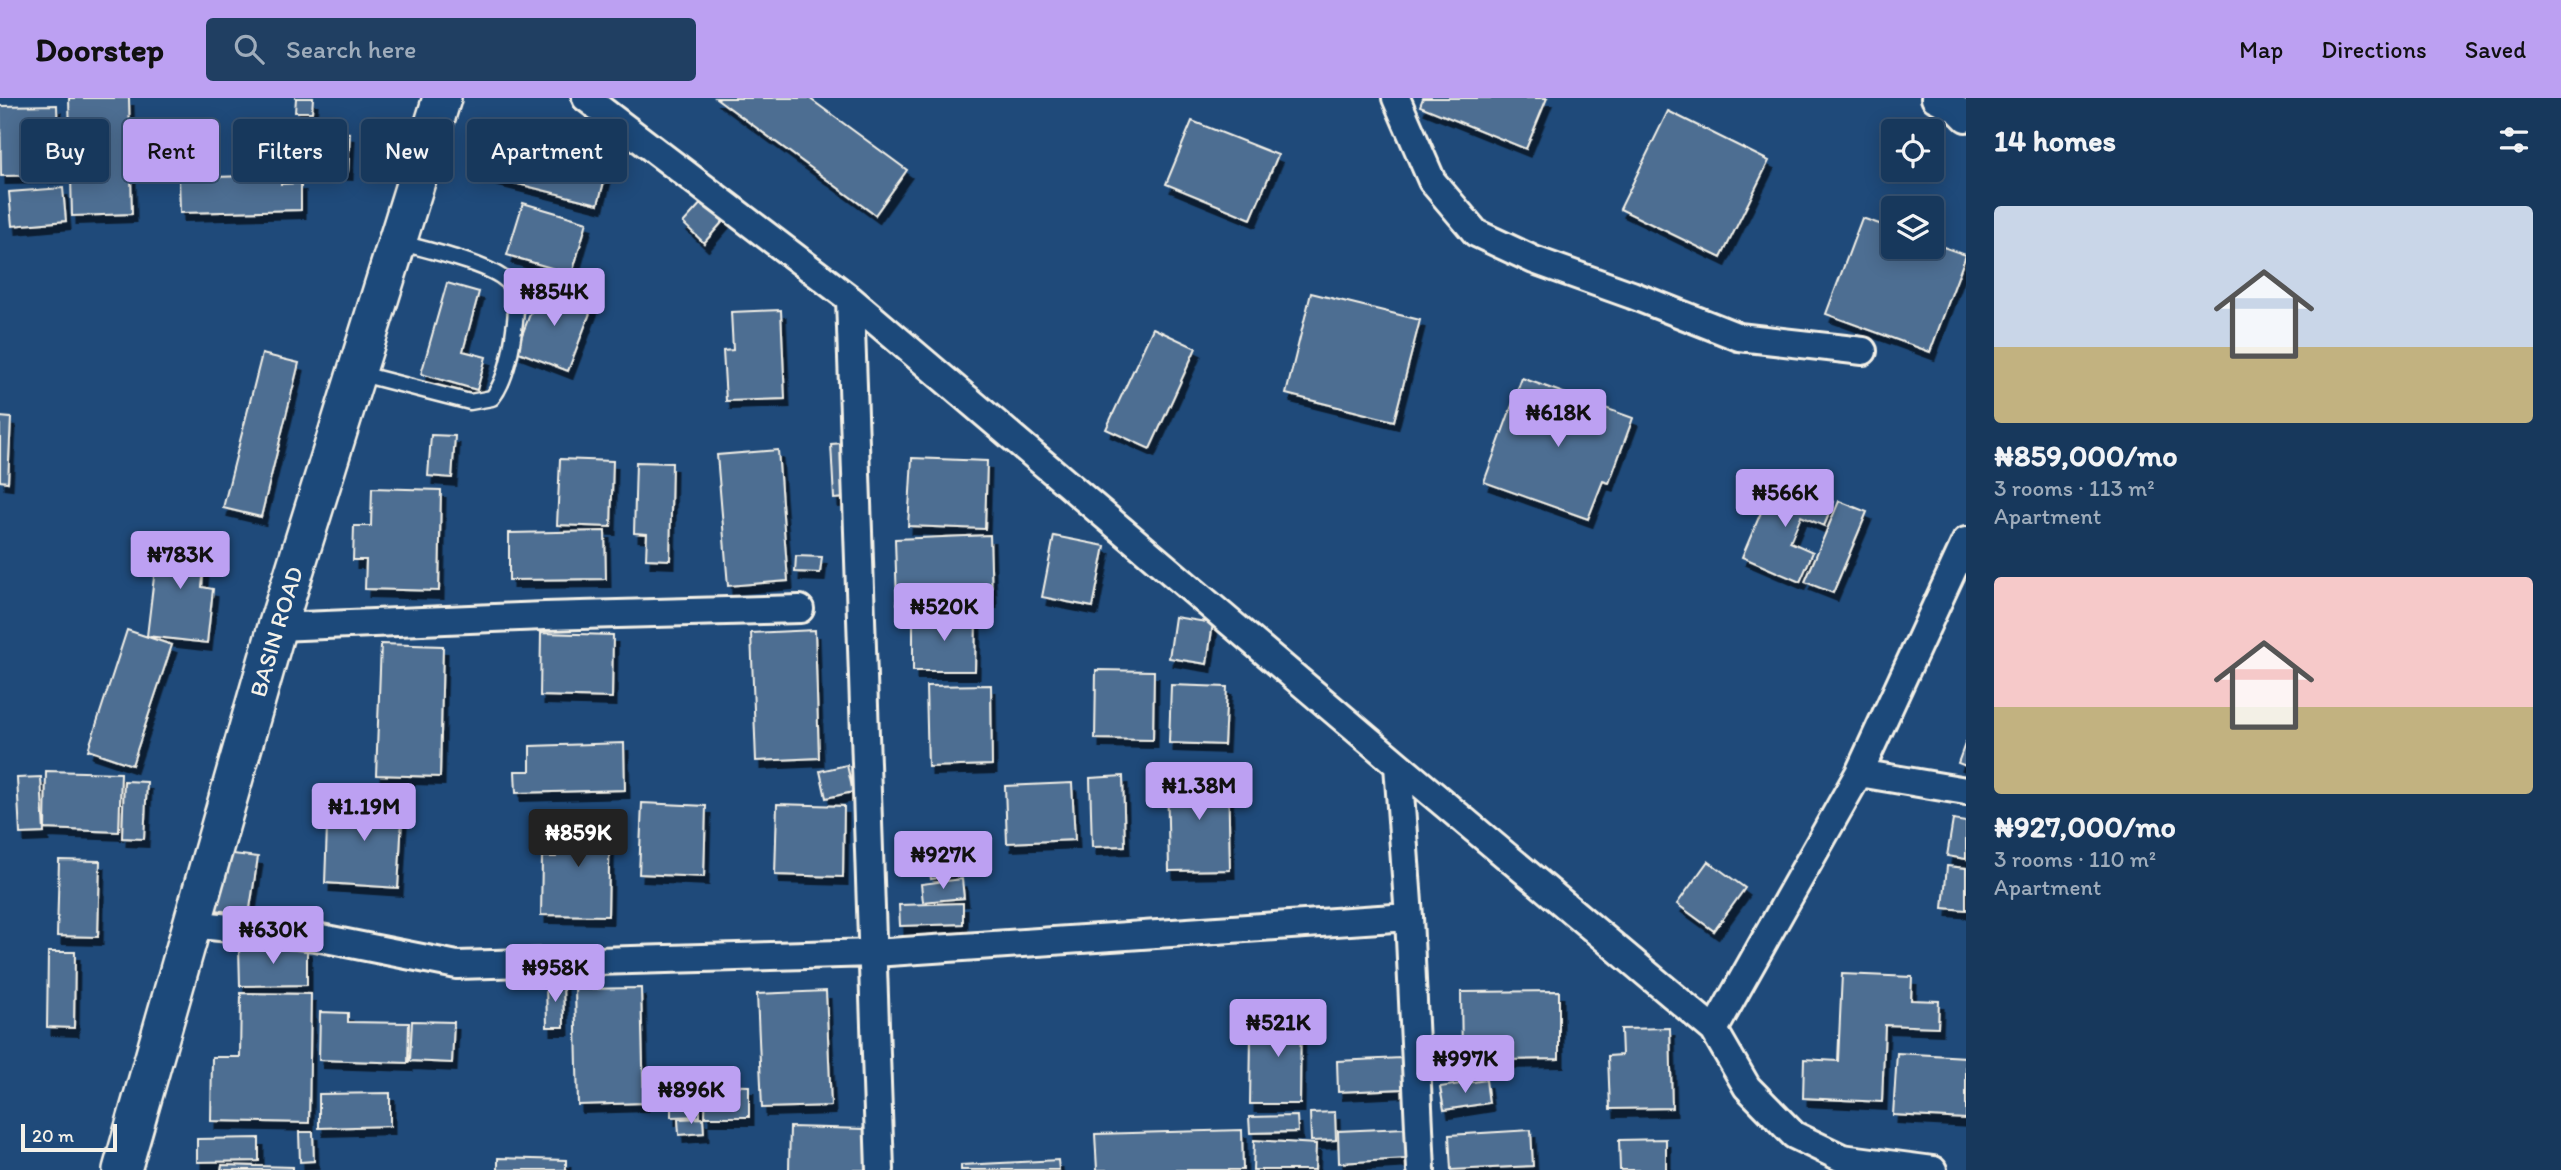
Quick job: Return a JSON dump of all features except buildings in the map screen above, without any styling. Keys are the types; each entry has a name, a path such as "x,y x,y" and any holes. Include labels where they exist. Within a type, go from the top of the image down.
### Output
{"street":[{"name":"BASIN ROAD","path":"122,1170 278,627 442,98"},
{"path":"586,98 850,299 1714,1030 1747,1087 1794,1135 1842,1158 1934,1170"},
{"path":"1396,98 1432,181 1476,233 1534,260 1738,337 1863,351"},
{"path":"1935,98 1962,108"},
{"path":"850,299 880,1170"},
{"path":"1714,1030 1859,773 1966,541"},
{"path":"278,627 800,609"},
{"path":"1398,765 1422,1170"},
{"path":"1859,773 1966,791"},
{"path":"191,924 316,937 457,965 874,953 1409,917"}],"lane":[{"path":"356,373 470,402 492,398 501,387 517,306 509,284 490,270 397,242"}]}
